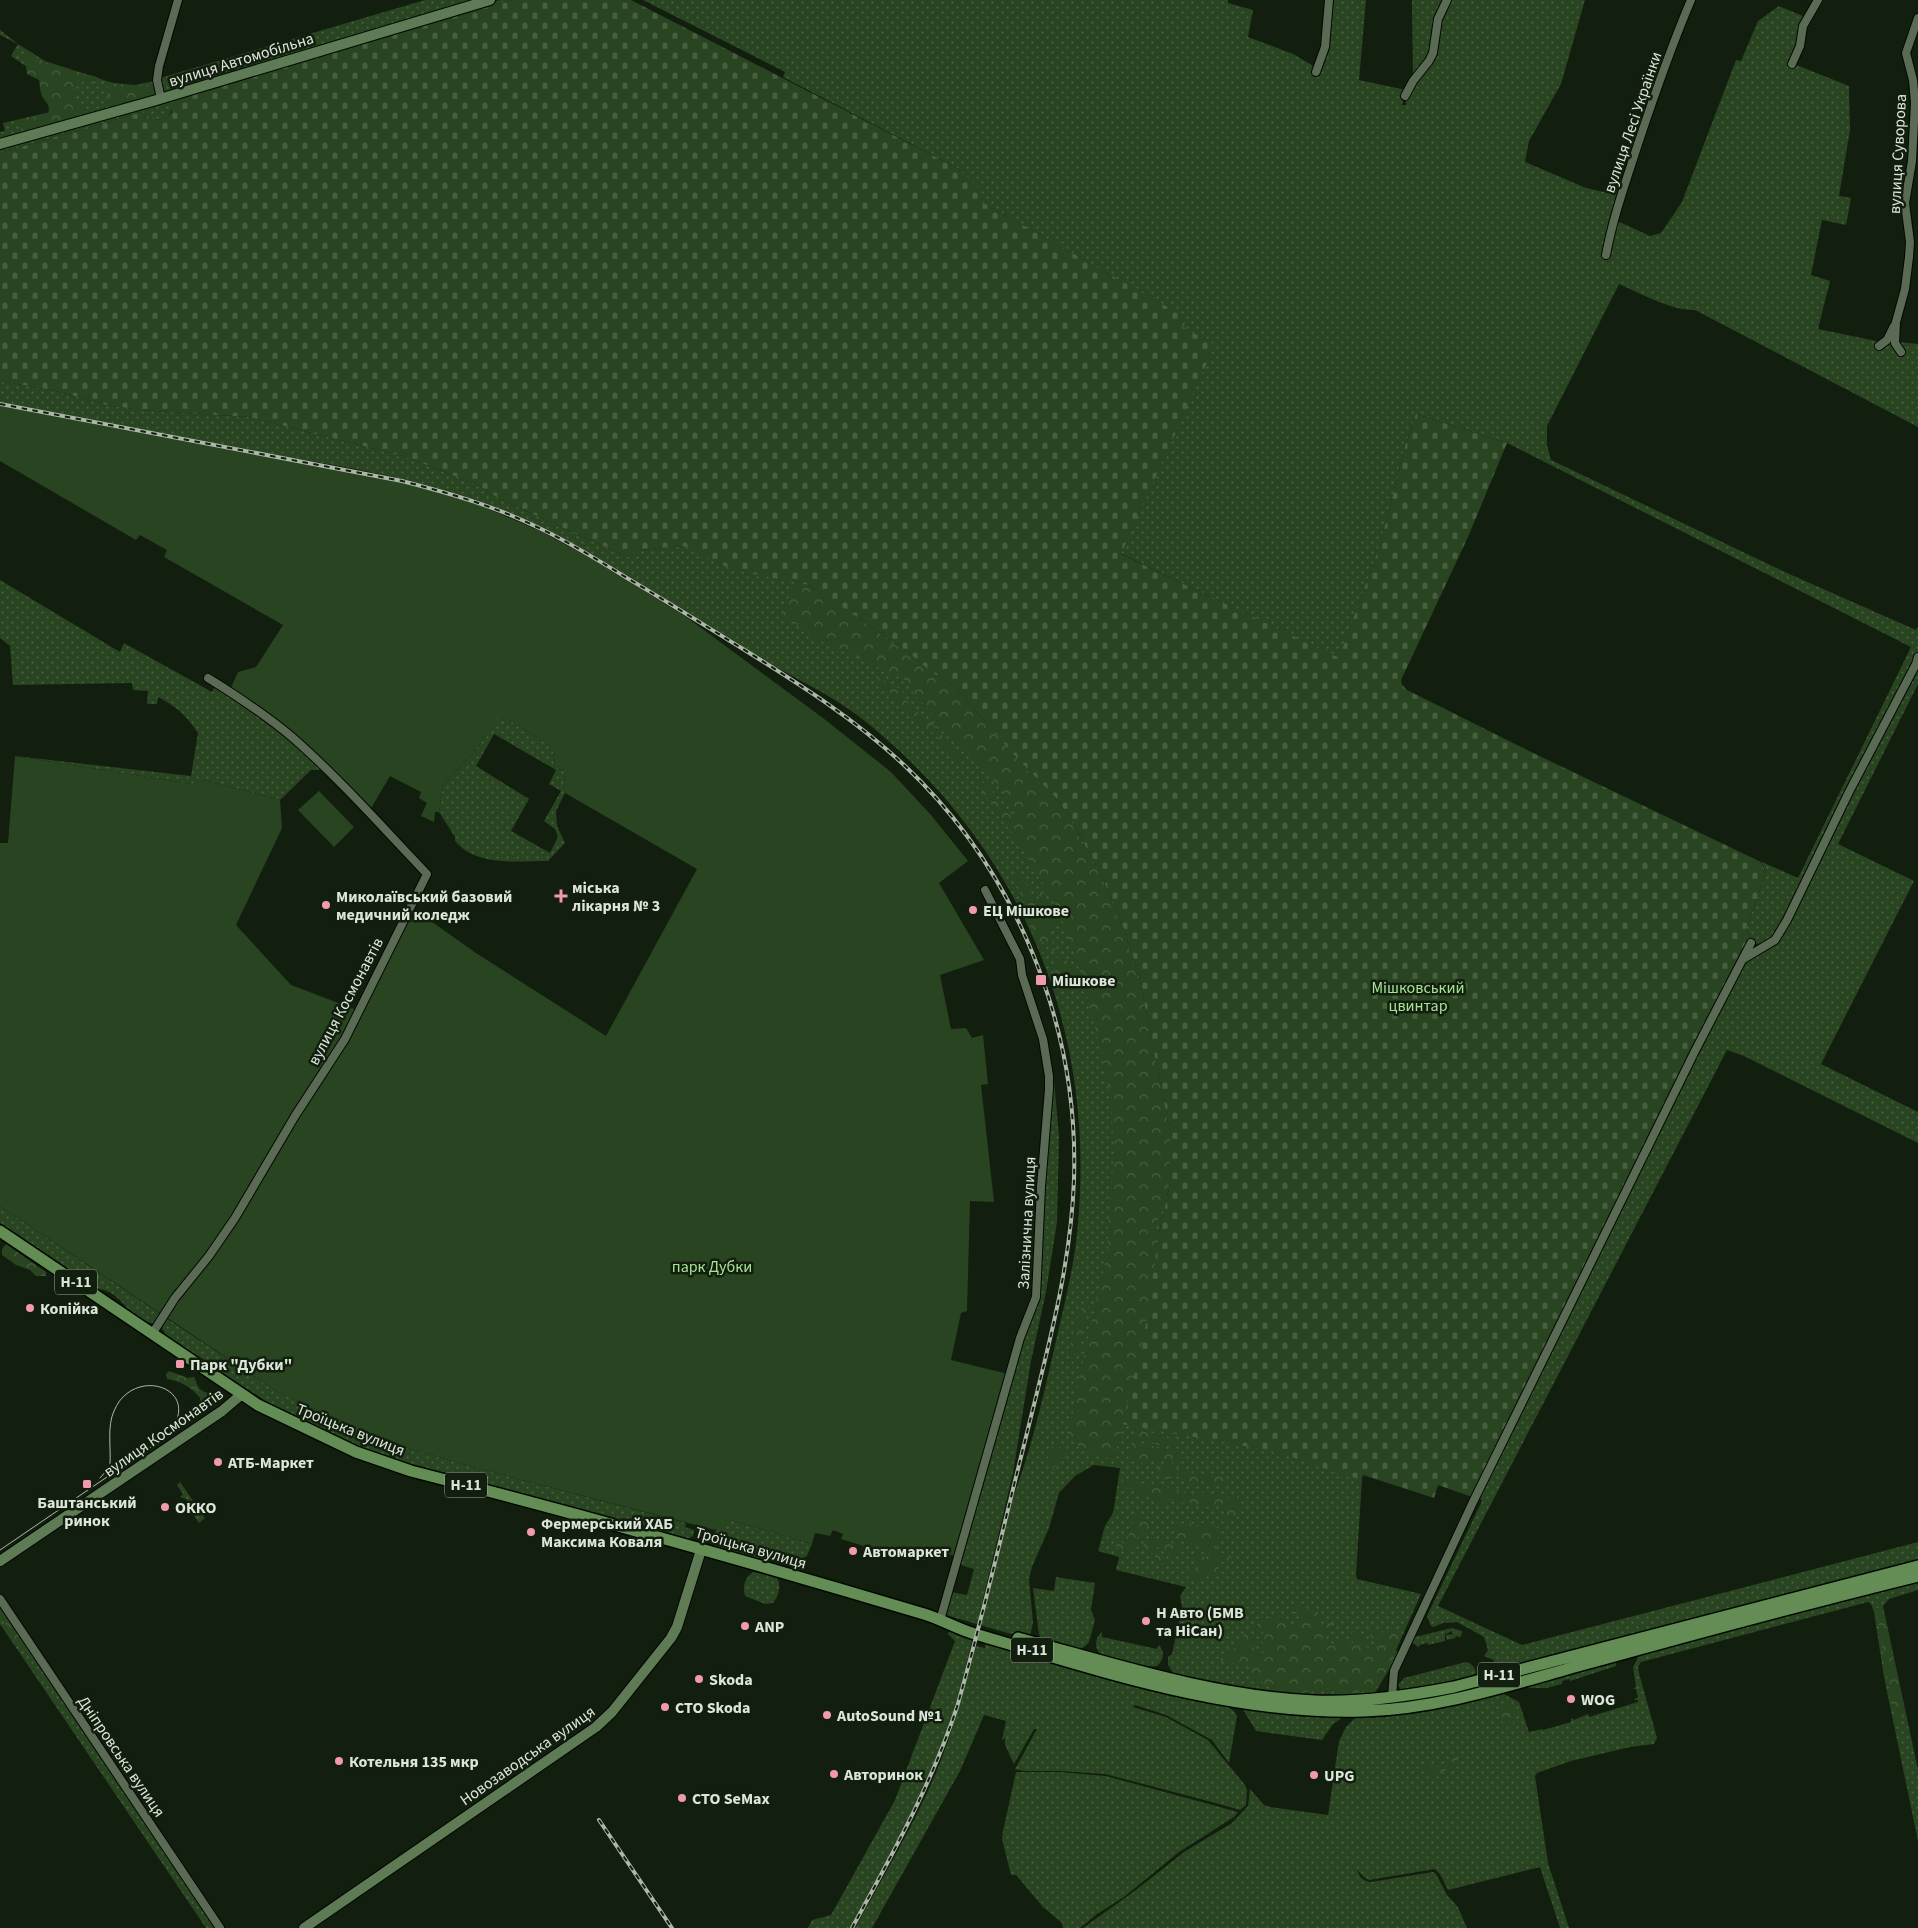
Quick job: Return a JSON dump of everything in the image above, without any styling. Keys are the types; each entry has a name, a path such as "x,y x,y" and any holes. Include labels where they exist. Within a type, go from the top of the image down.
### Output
{"main road":[{"name":"Троїцька вулиця","path":"0,1232 275,1415 332,1442 380,1461 938,1617"},
{"name":"Н-11","path":"938,1617 1229,1691 1316,1701 1392,1697 1454,1687 1918,1566"},
{"name":"Н-11","path":"938,1617 972,1633 1082,1665 1230,1702 1297,1710 1364,1711 1410,1707 1496,1688 1918,1576"}],"street":[{"path":"161,99 157,80 159,66 178,0"},
{"name":"вулиця Автомобільна","path":"0,144 161,99 490,0"},
{"path":"1316,72 1325,47 1330,0"},
{"path":"1405,96 1413,81 1429,62 1438,19 1447,0"},
{"name":"вулиця Лесі Українки","path":"1606,256 1614,219 1644,126 1674,40 1691,0"},
{"path":"1792,64 1800,46 1803,26 1818,0"},
{"name":"вулиця Суворова","path":"1879,346 1887,340 1896,322 1905,289 1910,242 1905,203 1912,161 1915,89 1906,53 1918,18"},
{"name":"вулиця Суворова","path":"1896,322 1895,343 1901,352"},
{"path":"1743,959 1775,940 1787,920 1849,792 1918,657"},
{"name":"вулиця Космонавтів","path":"152,1334 175,1298 219,1243 295,1116 333,1060 427,874 292,737 244,700 208,678"},
{"name":"Залізнична вулиця","path":"938,1617 1020,1338 1034,1302 1049,1089 1049,1076 1042,1040 1022,975 1020,959 985,890"},
{"path":"1392,1697 1394,1671 1473,1502 1695,1051 1751,943"},
{"name":"вулиця Космонавтів","path":"0,1561 222,1411 242,1394"},
{"name":"Новозаводська вулиця","path":"304,1928 551,1760 596,1727 612,1712 671,1638 677,1627 701,1550"},
{"name":"Дніпровська вулиця","path":"0,1599 220,1928"}],"green space":[{"path":"425,0 480,0 162,94 160,78"},
{"path":"500,0 512,0 173,101 171,112 166,118 157,120 146,119 142,112 0,153 0,147 170,100"},
{"name":"Мішковський цвинтар","path":"512,0 631,0 959,169 982,191 980,201 1187,318 1183,327 1215,345 1121,554 1339,658 1380,545 1405,446 1416,414 1507,443 1468,537 1401,680 1402,685 1407,690 1529,751 1761,862 1766,873 1746,929 1750,937 1472,1497 1438,1485 1434,1498 1363,1475 1362,1479 1345,1476 1278,1452 1122,1424 1144,1337 1159,1234 1170,1184 1170,1132 1138,971 1123,927 1102,876 1075,825 1057,799 1018,759 954,686 930,671 908,652 865,622 809,585 733,570 683,546 640,550 627,557 500,499 478,485 403,456 248,417 140,410 107,405 56,391 0,381 0,153 142,112 146,119 151,117 157,120 166,118 172,112 172,101"},
{"path":"643,0 1228,0 1228,3 1253,10 1248,37 1293,54 1315,67 1318,64 1331,0 1366,0 1359,80 1406,90 1402,105 1406,105 1406,96 1423,72 1437,27 1448,0 1585,0 1561,84 1529,141 1525,162 1586,188 1608,193 1617,189 1625,190 1615,220 1650,236 1661,233 1682,202 1736,60 1741,61 1758,21 1779,6 1805,17 1794,64 1849,86 1850,130 1839,196 1851,198 1846,225 1822,220 1811,275 1830,281 1818,329 1881,342 1886,339 1895,321 1897,342 1918,344 1918,427 1695,310 1686,310 1666,305 1619,284 1547,426 1547,445 1551,460 1787,573 1916,630 1918,627 1918,651 1916,656 1785,920 1777,932 1770,939 1757,944 1750,937 1746,929 1766,873 1762,862 1798,878 1911,647 1507,443 1416,414 1405,446 1380,545 1339,659 1120,553 1214,345 1182,327 1186,318 980,201 959,169 783,77 785,72"},
{"path":"1412,0 1446,0 1432,53 1413,76"},
{"path":"0,30 18,44 0,35"},
{"path":"18,44 45,61 113,83 135,85 154,81 157,96 0,141 0,132 5,131 3,123 50,112 40,76 11,56"},
{"path":"31,55 49,64 97,77 98,80 94,84 82,82 74,90 77,103 83,109 83,115 29,132 22,131 19,121 48,113 49,110 41,94 39,80 27,74 25,58"},
{"path":"109,83 134,86 145,84 154,87 156,91 148,98 139,98 128,104 112,108 108,106 106,91"},
{"path":"0,381 56,391 107,405 140,410 248,417 403,456 478,485 500,499 627,557 640,550 683,546 761,574 809,585 865,622 908,652 930,671 954,686 1018,759 1057,799 1075,825 1102,876 1123,927 1138,971 1170,1132 1170,1184 1159,1234 1277,1451 1362,1479 1357,1579 1421,1594 1396,1650 1399,1653 1376,1691 1371,1695 1295,1698 1176,1677 1168,1665 1168,1657 1172,1654 1182,1607 1180,1596 1186,1587 1116,1570 1119,1557 1098,1551 1105,1526 1113,1513 1120,1468 1094,1465 1075,1476 1059,1493 1049,1528 1032,1567 1029,1579 1033,1622 1028,1639 946,1615 951,1592 967,1595 974,1569 958,1564 1022,1338 1036,1302 1050,1078 1054,1080 1059,1136 1057,1222 1046,1292 1031,1361 1013,1473 980,1612 983,1613 1010,1506 1035,1427 1069,1284 1078,1223 1080,1149 1074,1077 1059,1008 1035,942 1003,880 964,821 916,767 861,718 835,700 767,662 601,559 553,533 503,510 451,492 388,476 105,424 0,402"},
{"name":"парк Дубки","path":"0,406 402,482 477,504 540,531 585,555 685,616 823,718 891,772 931,815 968,861 939,883 984,960 940,975 951,1029 966,1028 972,1038 983,1035 988,1084 981,1085 994,1202 970,1201 967,1311 961,1313 951,1360 1008,1374 955,1556 929,1548 925,1560 898,1551 896,1556 841,1539 843,1534 833,1530 830,1536 815,1533 812,1544 727,1519 715,1530 469,1466 391,1443 278,1392 0,1206 0,843 8,843 15,756 192,784 204,780 280,800 282,828 236,925 291,985 357,1010 414,911 606,1036 697,869 565,793 564,771 555,766 553,748 503,716 499,716 475,751 443,785 439,812 435,812 434,822 421,816 427,803 419,798 421,792 390,776 370,810 314,753 230,690 238,672 256,667 283,625 164,557 167,550 140,535 136,540 0,461"},
{"path":"0,580 120,652 124,643 212,692 215,686 271,725 323,770 311,770 280,800 204,780 192,784 15,756 191,776 198,733 181,712 158,697 157,704 147,704 148,691 133,690 132,683 13,685 10,646 0,638"},
{"path":"797,582 813,588 848,609 885,638 953,686 979,717 1001,737 1025,768 1056,800 1075,827 1078,839 1099,872 1122,927 1136,971 1147,1016 1170,1134 1169,1183 1161,1214 1154,1225 1160,1234 1145,1338 1117,1447 1114,1454 1109,1458 1098,1456 1085,1450 1073,1442 1067,1433 1108,1250 1114,1153 1111,1104 1105,1067 1075,955 1056,905 1015,837 975,781 976,779 988,786 1005,809 1015,818 1017,816 1015,808 992,778 914,694 904,679 848,652 827,645 785,617 782,610 794,583"},
{"path":"1918,664 1918,684 1838,844 1914,881 1821,1064 1918,1112 1918,1143 1744,1056 1727,1050 1438,1606 1522,1645 1918,1542 1918,1564 1639,1636 1515,1665 1502,1665 1494,1662 1494,1660 1484,1656 1488,1650 1484,1637 1457,1622 1445,1622 1434,1627 1431,1626 1427,1616 1482,1501 1479,1497 1709,1029 1744,962 1777,942"},
{"path":"879,679 896,686 903,693 911,707 936,727 954,753 964,759 964,762 958,761 946,750 937,736 899,706 892,694 878,683"},
{"path":"499,715 553,748 555,766 564,771 565,793 556,811 557,826 565,843 548,861 511,862 486,859 474,855 455,841 455,837 439,812 443,785 475,751","holes":["494,734 556,770 549,784 561,791 544,821 555,829 558,837 550,853 511,831 529,799 476,766"]},
{"path":"319,791 354,827 334,847 298,810"},
{"path":"1016,872 1027,883 1031,895 1039,902 1042,901 1036,892 1038,888 1041,889 1057,922 1050,929 1055,950 1053,952 1044,940 1042,943 1044,952 1041,953 1018,903 1019,901 1024,903 1025,901 1020,893 1015,875"},
{"path":"1057,957 1065,960 1072,966 1075,973 1074,982 1064,985 1058,980 1052,965"},
{"path":"0,1206 162,1315 154,1323 138,1318 114,1295 99,1289 2,1225 0,1222"},
{"path":"6,1244 46,1272 46,1276 36,1276 30,1270 16,1265 2,1255 2,1249"},
{"path":"1084,1304 1088,1306 1087,1317 1081,1334 1077,1357 1071,1363 1070,1352 1073,1334 1078,1316"},
{"path":"166,1318 278,1392 391,1443 469,1466 686,1523 685,1527 694,1530 693,1536 686,1540 381,1457 358,1448 281,1411 167,1337 162,1328"},
{"path":"169,1371 188,1378 194,1377 200,1389 217,1395 221,1401 212,1408 205,1408 200,1404 200,1398 190,1388 167,1379 166,1374"},
{"path":"1131,1424 1141,1424 1139,1430 1141,1432 1150,1432 1179,1442 1175,1447 1159,1445 1145,1440 1136,1442 1178,1453 1179,1462 1170,1463 1153,1459 1146,1466 1138,1460 1128,1458 1127,1450 1135,1448 1131,1444 1135,1430"},
{"path":"1056,1445 1066,1450 1066,1454 1064,1459 1052,1469 1048,1452"},
{"path":"1160,1464 1198,1474 1217,1474 1228,1479 1219,1485 1202,1481 1188,1484 1187,1479 1181,1476 1163,1480 1157,1474"},
{"path":"1123,1478 1128,1481 1138,1481 1144,1487 1160,1484 1193,1494 1197,1491 1213,1494 1221,1498 1236,1496 1239,1500 1238,1516 1234,1521 1226,1517 1220,1506 1199,1507 1189,1502 1181,1503 1167,1499 1160,1508 1153,1500 1133,1488 1125,1489 1121,1482"},
{"path":"180,1482 205,1518 199,1523 190,1510 193,1507 192,1504 189,1506 186,1499 180,1497 183,1494 177,1485"},
{"path":"1199,1512 1201,1514 1190,1524 1194,1527 1202,1523 1214,1525 1218,1528 1218,1541 1215,1549 1218,1552 1230,1555 1232,1559 1231,1562 1218,1562 1218,1573 1211,1575 1203,1574 1203,1580 1199,1581 1188,1577 1187,1574 1198,1567 1203,1568 1204,1565 1190,1557 1196,1554 1204,1557 1208,1563 1212,1562 1213,1559 1202,1551 1200,1546 1179,1538 1174,1531 1174,1526 1184,1525"},
{"path":"1140,1513 1149,1522 1147,1528 1137,1538 1136,1547 1127,1551 1117,1548 1114,1543 1117,1538 1124,1544 1129,1542 1128,1536 1132,1520"},
{"path":"727,1519 812,1544 807,1556 798,1561 778,1555 765,1560 739,1555 715,1547 715,1531"},
{"path":"1146,1539 1161,1540 1183,1549 1182,1552 1172,1556 1164,1548 1157,1547 1156,1549 1165,1559 1164,1563 1158,1563 1154,1554 1143,1549"},
{"path":"754,1572 777,1578 779,1591 773,1603 765,1604 745,1596 745,1582 748,1576"},
{"path":"1056,1577 1095,1583 1091,1610 1095,1620 1089,1642 1076,1651 1041,1640 1039,1634 1033,1588 1054,1591"},
{"path":"1918,1579 1918,1590 1889,1599 1883,1606 1918,1770 1918,1841 1884,1677 1874,1612 1871,1604 1868,1602 1641,1662 1638,1667 1639,1673 1657,1738 1654,1744 1630,1747 1571,1761 1537,1773 1535,1776 1548,1863 1569,1928 1560,1928 1540,1867 1448,1890 1440,1874 1435,1869 1369,1880 1357,1870 1362,1879 1371,1882 1433,1872 1436,1874 1447,1895 1458,1907 1467,1928 1083,1928 1136,1890 1184,1852 1232,1823 1248,1806 1250,1789 1264,1805 1270,1807 1328,1815 1339,1741 1346,1727 1354,1719 1437,1709 1502,1693 1519,1702 1529,1732 1543,1730 1571,1722 1573,1718 1574,1720 1588,1714 1589,1717 1638,1702 1638,1700 1634,1699 1638,1698 1636,1689 1633,1689 1636,1687 1633,1667 1641,1652"},
{"path":"0,1605 217,1928 206,1928 0,1624"},
{"path":"1297,1606 1306,1611 1318,1612 1321,1625 1334,1624 1333,1628 1322,1634 1324,1644 1327,1646 1336,1645 1341,1641 1350,1647 1353,1642 1352,1632 1355,1630 1360,1632 1366,1647 1373,1649 1377,1648 1377,1644 1370,1636 1370,1629 1375,1628 1384,1633 1394,1627 1401,1631 1393,1659 1385,1674 1370,1689 1358,1693 1337,1694 1329,1687 1324,1691 1314,1690 1299,1693 1274,1690 1254,1677 1248,1666 1221,1661 1220,1659 1226,1652 1235,1648 1246,1632 1253,1635 1256,1639 1253,1646 1255,1650 1263,1653 1266,1650 1261,1640 1263,1633 1261,1630 1255,1632 1253,1629 1255,1626 1268,1618 1283,1617 1287,1624 1292,1626 1302,1618 1300,1614 1292,1613 1292,1608"},
{"path":"0,1607 31,1657 28,1656 25,1650 20,1649 6,1631 5,1619 0,1616"},
{"path":"1879,1607 1882,1609 1905,1710 1903,1720 1897,1719 1889,1687 1876,1609"},
{"path":"932,1620 973,1635 952,1716 930,1775 905,1828 851,1928 808,1928 812,1920 831,1915 895,1800 955,1641 948,1634 949,1630 931,1624"},
{"path":"1452,1628 1462,1631 1461,1637 1455,1636 1456,1638 1447,1640 1446,1635 1453,1634 1452,1631 1446,1634 1445,1632 1445,1641 1428,1645 1427,1643 1418,1647 1411,1641 1415,1637"},
{"path":"1102,1632 1102,1637 1157,1649 1159,1645 1163,1653 1161,1661 1157,1666 1146,1666 1103,1655 1096,1647 1098,1637"},
{"path":"985,1641 1230,1708 1237,1716 1229,1763 1212,1740 1166,1715 1135,1705 1133,1707 1166,1717 1208,1740 1245,1785 1247,1790 1246,1805 1240,1810 1105,1774 1015,1769 1037,1729 1034,1729 1014,1764 1005,1745 1005,1738 1002,1740 1006,1721 984,1715 960,1771 872,1928 855,1928 918,1813 948,1742 976,1646 985,1648"},
{"path":"1466,1662 1475,1669 1476,1673 1473,1676 1406,1692 1401,1690 1398,1685 1404,1678"},
{"path":"1616,1662 1616,1666 1570,1681 1569,1679 1562,1681 1562,1684 1546,1688 1529,1688 1530,1685"},
{"path":"1508,1701 1514,1706 1515,1710 1514,1722 1509,1728 1503,1723 1501,1714 1503,1703"},
{"path":"1242,1708 1345,1716 1333,1724 1322,1740 1256,1731"},
{"path":"1452,1755 1458,1759 1458,1764 1444,1771 1434,1774 1425,1772 1420,1768 1421,1765 1442,1766 1449,1761"},
{"path":"1016,1772 1059,1772 1106,1776 1238,1812 1234,1817 1179,1852 1124,1897 1097,1914 1080,1928 1063,1928 1062,1923 1043,1907 1016,1875 1011,1875 1002,1839"}],"tram line":[{"path":"0,1550 167,1436 177,1419 178,1405 173,1395 163,1388 150,1386 136,1388 123,1397 112,1417 110,1464 100,1478"}],"railway":[{"path":"0,404 402,481 454,495 521,519 572,545 671,604 806,689 866,732 904,765 944,807 979,852 1008,902 1033,954 1052,1008 1065,1065 1073,1122 1074,1179 1068,1247 1056,1314 957,1707 923,1792 896,1847 852,1928"},
{"path":"599,1820 672,1928"}],"place":[{"name":"міська лікарня № 3","path":"561,896"},
{"name":"Миколаївський базовий медичний коледж","path":"326,905"},
{"name":"ЕЦ Мішкове","path":"973,910"},
{"name":"Мішкове","path":"1041,980"},
{"name":"Копійка","path":"30,1308"},
{"name":"Парк \"Дубки\"","path":"180,1364"},
{"name":"АТБ-Маркет","path":"218,1462"},
{"name":"Баштанський ринок","path":"87,1484"},
{"name":"ОККО","path":"165,1507"},
{"name":"Фермерський ХАБ Максима Коваля","path":"531,1532"},
{"name":"Автомаркет","path":"853,1551"},
{"name":"Н Авто (БМВ та НіСан)","path":"1146,1621"},
{"name":"ANP","path":"745,1626"},
{"name":"Skoda","path":"699,1679"},
{"name":"WOG","path":"1571,1699"},
{"name":"СТО Skoda","path":"665,1707"},
{"name":"AutoSound №1","path":"827,1715"},
{"name":"Котельня 135 мкр","path":"339,1761"},
{"name":"Авторинок","path":"834,1774"},
{"name":"UPG","path":"1314,1775"},
{"name":"СТО SeMax","path":"682,1798"}]}
